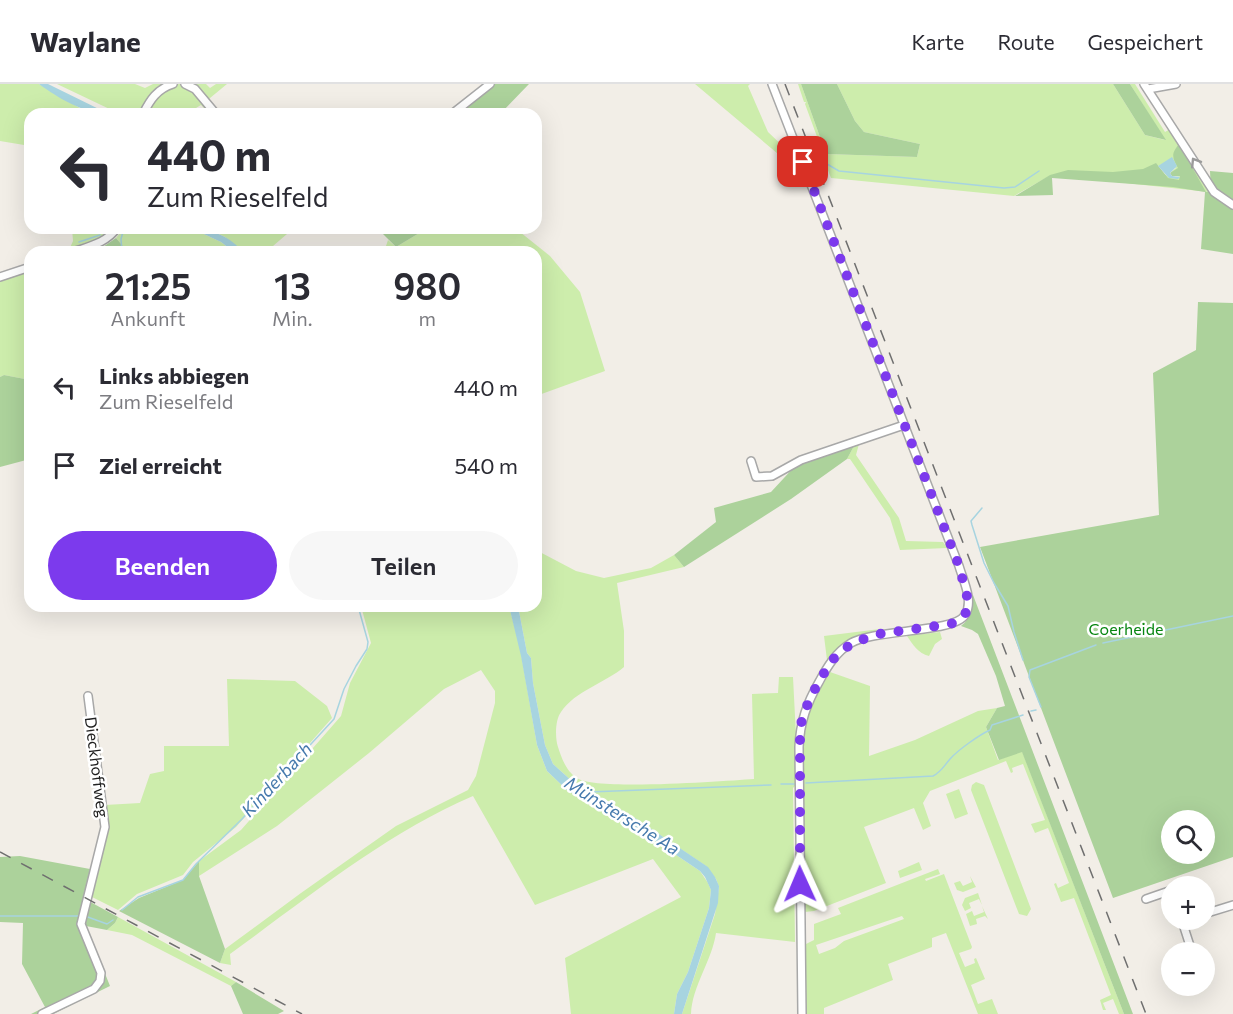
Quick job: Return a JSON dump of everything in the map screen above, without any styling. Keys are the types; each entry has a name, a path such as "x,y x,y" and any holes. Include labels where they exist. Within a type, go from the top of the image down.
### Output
{"street":[{"path":"147,108 156,94 173,84"},
{"path":"184,84 195,89 211,108"},
{"path":"460,108 490,84"},
{"path":"772,84 959,566 967,594 968,607 964,617 951,624 879,634 852,643 831,661 806,708 801,727 799,756 802,1014"},
{"path":"1176,84 1146,86 1214,192 1233,205"},
{"path":"91,246 113,234"},
{"path":"0,277 24,269"},
{"path":"751,460 756,477 772,476 801,460 904,425"},
{"name":"Dieckhoffweg","path":"42,1014 94,989 100,981 101,973 81,923 105,827 88,696"},
{"path":"1146,899 1161,894"},
{"path":"1215,911 1233,905"}],"green space":[{"path":"0,84 39,84 80,108 24,108 24,145 0,141"},
{"path":"57,84 135,84 145,88 153,84 206,84 210,88 216,84 227,84 204,103 208,108 201,105 196,108 107,108"},
{"path":"493,84 529,84 506,108 463,108"},
{"path":"695,84 750,84 748,86 768,132 788,151 796,169"},
{"path":"798,84 801,84 826,154 823,153 806,102 804,102"},
{"path":"801,84 837,84 855,121 864,132 920,144 917,157 826,154"},
{"path":"837,84 1113,84 1145,135 1165,140 1130,84 1135,84 1165,132 1170,129 1209,192 1051,175 1014,196 831,178 823,157 826,154 917,157 920,144 864,132 855,121","holes":["1166,162 1176,168 1171,175 1180,177 1167,176 1158,166"]},
{"path":"1113,84 1130,84 1166,140 1145,135"},
{"path":"1179,144 1206,192 1211,191 1210,171 1233,173 1233,254 1201,249 1205,192 1173,187 1052,178 1053,195 1015,196 1050,175 1068,170 1113,172 1143,169 1156,163 1168,178 1179,180 1180,176 1172,176 1170,173 1178,168 1173,156"},
{"path":"72,234 104,234 97,240 80,246 71,246"},
{"path":"119,234 204,234 226,246 123,246 116,238"},
{"path":"219,234 287,234 273,246 236,246"},
{"path":"383,234 418,234 398,246"},
{"path":"418,234 522,234 538,246 398,246"},
{"path":"116,238 123,246 104,246"},
{"path":"388,240 395,246 386,246"},
{"path":"542,250 580,292 605,371 542,394"},
{"path":"24,272 24,379 4,375 0,377 0,280"},
{"name":"Coerheide","path":"1198,302 1233,303 1233,857 1215,863 1215,810 1161,810 1161,864 1213,864 1177,876 1161,876 1161,882 1113,898 980,547 1159,515 1153,373 1196,350"},
{"path":"4,375 24,379 24,461 0,467 0,377"},
{"path":"859,444 856,455 899,518 906,541 943,542 947,548 900,550 890,518 850,459 847,459 854,446"},
{"path":"854,446 847,459 791,499 684,567 674,555 716,522 714,508 771,492 796,465"},
{"path":"542,553 576,571 604,578 651,568 674,555 684,567 617,583 624,631 624,667 574,698 559,715 556,739 567,768 577,778 608,784 633,785 754,779 752,694 778,693 779,677 793,677 796,736 795,786 793,788 795,942 716,933 711,954 695,993 691,1014 682,1014 715,914 719,887 716,879 706,866 635,818 574,783 553,764 545,745 533,683 531,658 527,653 519,612 542,612"},
{"path":"973,595 1133,1014 1124,1014 1022,752 999,760 986,727 997,708 1005,706 996,676 978,634 961,626 971,612"},
{"path":"363,612 511,612 520,648 537,745 547,771 568,791 627,822 700,871 711,890 709,908 688,972 677,994 674,1014 571,1014 565,958 681,897 653,859 535,905 473,796 409,829 347,868 230,954 231,965 220,963 225,949 301,893 396,826 468,790 476,776 495,703 495,691 481,670 444,689 369,753 277,826 199,876 199,861 241,830 341,716 350,683 371,643"},
{"path":"880,629 844,643 827,660 824,636"},
{"path":"940,632 942,639 935,644 929,656 919,651 907,636"},
{"path":"830,672 870,686 869,756 915,740 978,711 997,708 986,727 998,760 1022,751 1124,1014 1119,1014 1113,999 1103,1003 1106,1010 1103,1010 1100,1000 1111,995 1074,898 1061,902 1054,884 1056,883 1058,888 1069,883 1048,828 1035,833 1031,824 1045,820 1023,764 1012,768 1011,773 1006,761 930,791 923,803 931,826 923,830 914,808 864,827 886,883 814,911 805,912 802,860 802,751 809,710"},
{"path":"227,679 295,681 327,706 332,718 236,827 193,862 183,875 137,894 118,910 90,896 105,805 140,803 150,774 164,771 164,746 229,746"},
{"path":"976,782 984,785 1031,909 1027,916 1019,914 971,790 972,785"},
{"path":"959,789 968,814 955,819 946,794"},
{"path":"20,856 90,869 83,898 118,917 107,930 86,926 110,986 53,1014 31,1014 45,1007 22,964 23,923 0,922 0,857"},
{"path":"199,861 199,876 225,949 220,963 119,911 139,898 183,880"},
{"path":"919,862 922,870 900,878 898,871"},
{"path":"938,869 940,874 925,879 926,881 944,874 972,947 959,953 965,967 975,963 976,958 985,979 971,985 978,1004 992,999 998,1014 978,1014 946,933 932,938 932,947 888,964 893,980 824,1008 824,1014 806,1014 806,944 814,940 814,924 841,914 838,908","holes":["902,916 904,919 844,941 835,948 819,954 816,945"]},
{"path":"970,876 976,887 963,892 957,890 954,883 960,881 963,886 972,882"},
{"path":"978,893 982,905 979,899 969,903 971,908 965,911 962,905 965,898"},
{"path":"982,906 988,919 985,916 976,919 977,924 970,926 966,914 972,911 974,916 984,912"},
{"path":"118,917 236,982 231,986 132,935 107,930"},
{"path":"236,982 284,1011 278,1014 243,1014 231,986"}],"water":[{"path":"39,84 48,84 97,108 81,108 63,100"},
{"path":"1172,157 1177,166 1170,173 1172,176 1180,177 1178,179 1169,178 1158,166"},
{"path":"204,234 220,234 237,246 226,246"},
{"name":"Münstersche Aa","path":"510,612 519,612 527,653 531,658 533,683 545,745 553,764 574,783 635,818 708,867 715,877 719,886 718,903 682,1014 674,1014 677,994 688,972 709,908 711,890 700,871 627,822 568,791 547,771 537,745"}],"waterway":[{"path":"827,164 839,171 1004,188 1015,187 1039,171"},
{"path":"1212,195 1233,209"},
{"path":"122,234 122,246"},
{"path":"79,242 100,235"},
{"path":"982,508 971,521 972,525 984,563 1008,606 1023,660"},
{"name":"Kinderbach","path":"122,910 138,897 183,880 334,719 344,689 367,649 368,642 360,612"},
{"path":"1103,643 1233,616"},
{"path":"1041,707 1029,677 1030,670 1096,645"},
{"path":"1031,711 1036,710"},
{"path":"806,783 933,776 958,751 990,730 992,725 1023,715"},
{"path":"781,784 794,784"},
{"name":"Münstersche Aa","path":"589,792 771,785"},
{"name":"Kinderbach","path":"0,916 80,916"},
{"name":"Kinderbach","path":"85,916 107,924 113,920"}],"railway":[{"path":"785,84 1146,1014"},
{"path":"0,852 302,1014"}],"route":[{"path":"800,884 800,735 802,718 823,674 837,654 852,643 879,634 951,624 964,617 968,607 967,594 959,566 803,162"}]}
